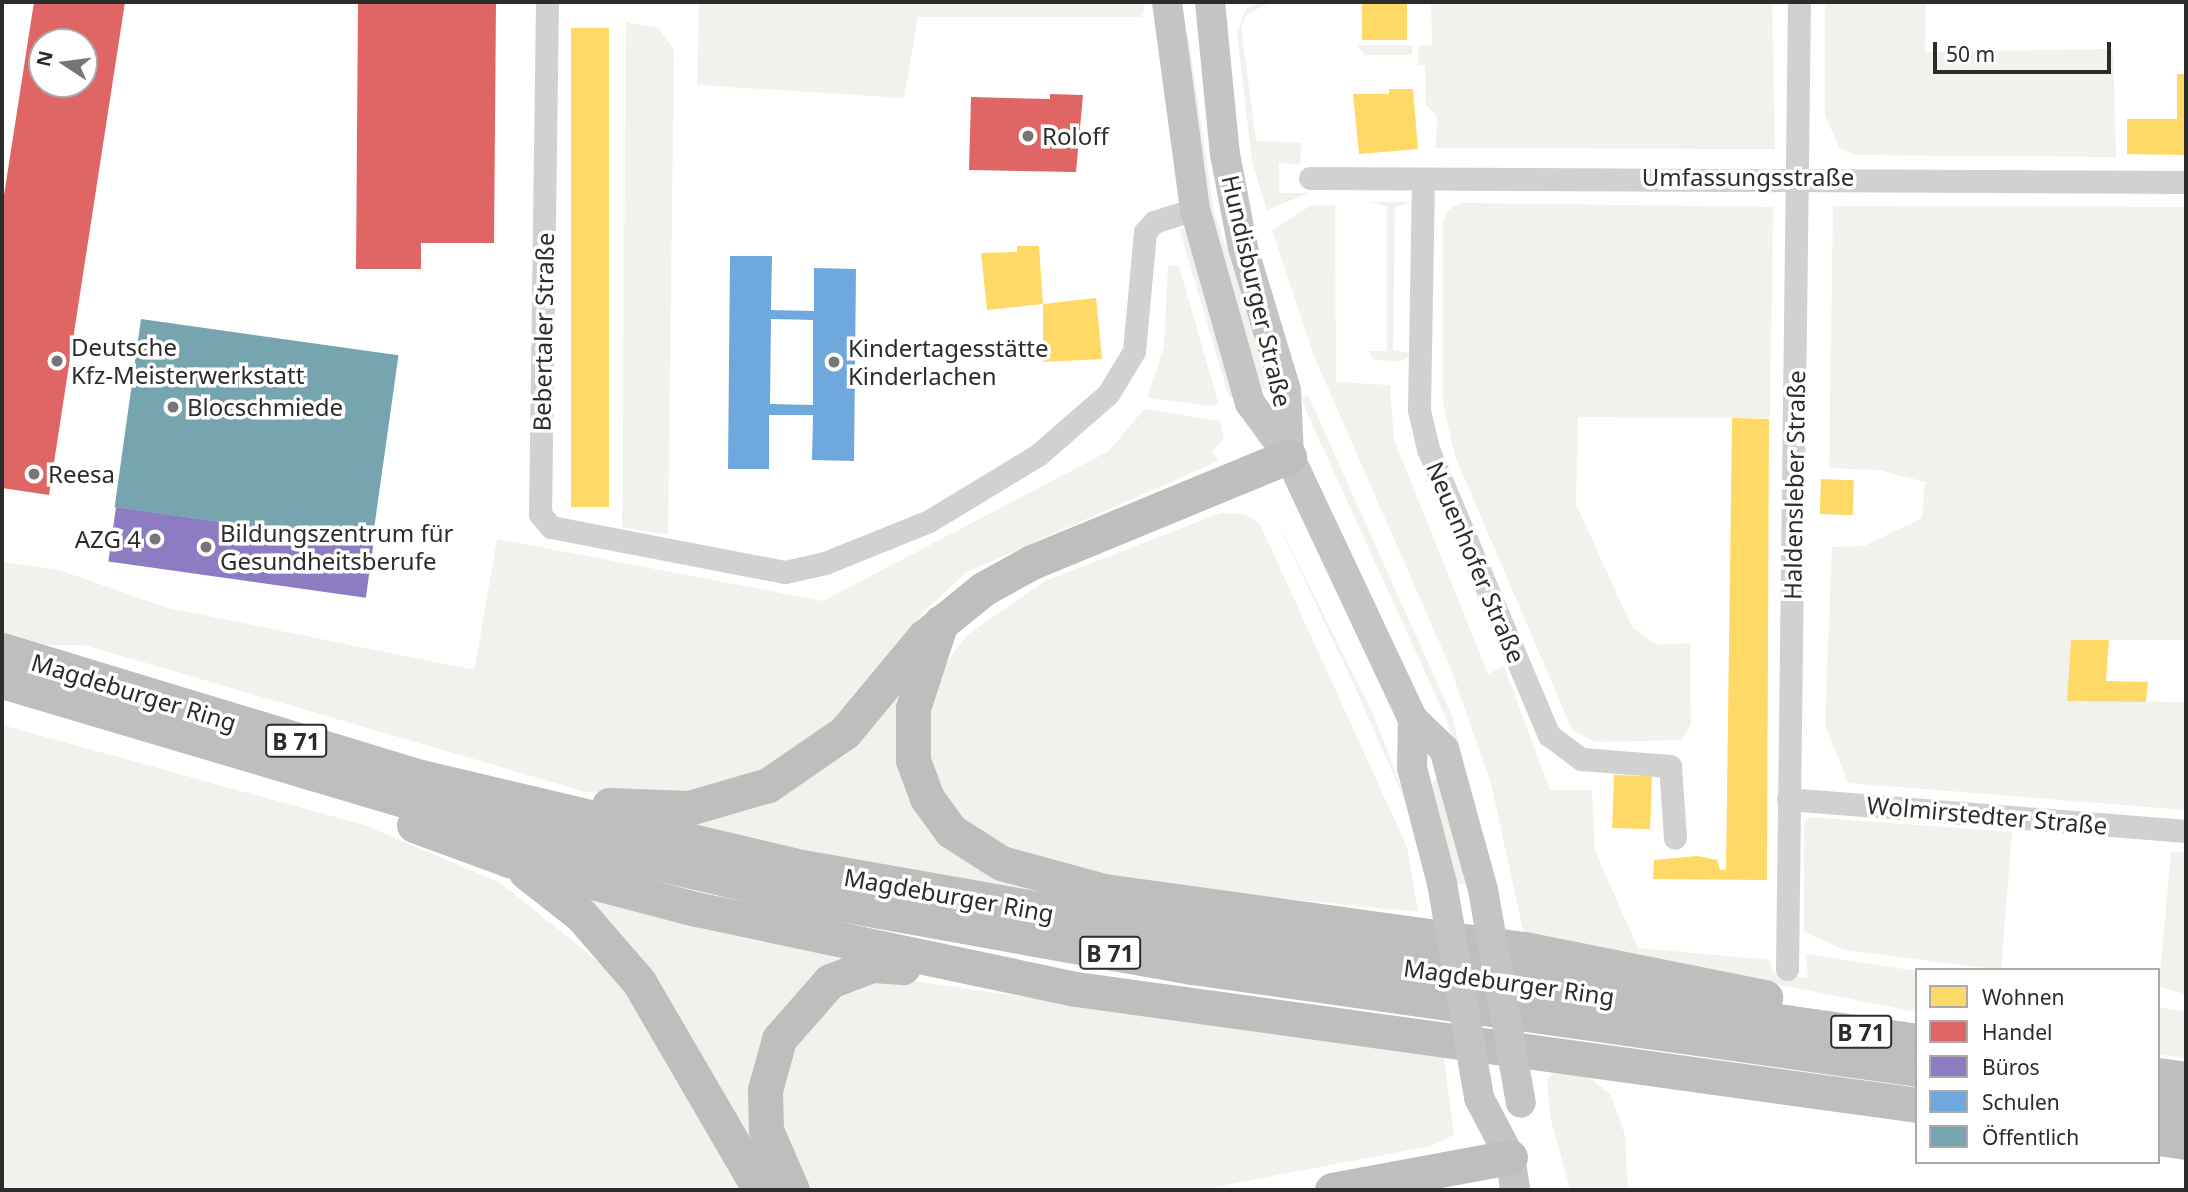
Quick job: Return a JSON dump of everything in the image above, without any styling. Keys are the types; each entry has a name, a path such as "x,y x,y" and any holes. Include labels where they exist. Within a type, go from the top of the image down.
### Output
{"highway":[{"path":"498,797 545,791 670,810 746,795 791,772 845,732 941,622 1032,562 1289,456"},
{"path":"941,622 913,708 913,760 927,798 951,831 1000,863 1104,891 1645,972 1785,1001 1804,1023"},
{"name":"Magdeburger Ring","path":"2,650 498,797 969,900 1915,1041"},
{"name":"Magdeburger Ring","path":"2,681 314,776 586,849 960,928 1915,1069"},
{"path":"314,776 365,808 509,860 696,909 970,967 1171,1004 1915,1105"},
{"path":"509,860 581,915 639,982 760,1190"},
{"path":"792,1190 771,1151 765,1090 774,1049 796,1013 830,981 859,967 939,973 970,967"},
{"path":"2160,1075 2186,1079"},
{"path":"2160,1103 2186,1107"},
{"path":"2160,1138 2186,1142"},
{"path":"1332,1190 1512,1174"}],"main road":[{"name":"Hundisburger Straße","path":"1167,2 1195,209 1250,403 1289,456 1413,719 1444,749 1483,890 1521,1104 1512,1174"},
{"name":"Hundisburger Straße","path":"1210,2 1225,155 1254,289 1286,390 1289,456"},
{"name":"Hundisburger Straße","path":"1413,719 1412,768 1442,883 1479,1098 1512,1174"}],"street":[{"name":"Bebertaler Straße","path":"547,2 541,517 556,528 677,552"},
{"name":"Haldensleber Straße","path":"1787,969 1800,176 1799,2"},
{"name":"Umfassungsstraße","path":"1310,178 1423,180 1800,176 2186,182"},
{"name":"Neuenhofer Straße","path":"1423,180 1419,410 1428,449 1549,735 1581,760 1670,766 1675,838"},
{"name":"Hundisburger Straße","path":"677,552 785,572 805,569 929,521 1009,475 1079,423 1125,373 1136,345 1145,232 1159,219 1195,209"},
{"name":"Wolmirstedter Straße","path":"1788,799 2186,831"}],"shaded area":[{"path":"699,2 1143,2 1144,9 1142,17 918,17 904,98 697,85"},
{"path":"1261,2 1272,2 1247,14 1241,27 1256,141 1301,143 1300,164 1279,163 1279,193 1309,193 1267,210 1252,162 1237,32 1246,9"},
{"path":"1431,2 1772,2 1775,149 1436,148 1437,118 1426,104 1425,65 1418,65 1418,46 1432,45"},
{"path":"1825,2 1926,2 1925,52 2113,49 2116,157 1856,155 1839,148 1825,115"},
{"path":"626,22 658,28 674,50 668,535 622,527"},
{"path":"1188,33 1214,212 1273,387 1259,390 1216,245 1182,34"},
{"path":"1356,45 1412,45 1412,55 1365,55"},
{"path":"1369,202 1412,202 1395,207 1393,350 1411,353 1402,361 1373,360 1369,351 1387,351 1387,207"},
{"path":"1461,203 1773,207 1770,418 1578,417 1576,504 1632,627 1657,645 1690,643 1691,724 1682,740 1595,742 1572,730 1455,456 1443,403 1443,222 1448,210"},
{"path":"1335,205 1336,382 1390,385 1394,440 1488,674 1504,666 1550,790 1592,790 1595,851 1638,948 1770,960 1773,973 1808,978 1806,954 1915,971 1915,1012 1524,935 1491,783 1450,667 1314,356 1272,230 1310,206"},
{"path":"1833,206 2186,207 2186,640 2071,640 2067,701 2186,702 2186,810 1848,783 1825,725 1832,547 1864,546 1922,518 1925,482 1879,470 1829,468"},
{"path":"1179,228 1187,229 1236,398 1229,397"},
{"path":"1168,265 1179,266 1218,402 1213,406 1147,398 1164,347"},
{"path":"1308,395 1452,716 1477,812 1446,718 1306,411 1301,397"},
{"path":"1144,409 1220,421 1224,439 1212,451 1218,461 967,572 923,612 886,667 802,753 709,792 586,792 84,645 40,645 2,632 2,562 59,570 168,608 469,669 475,667 497,539 823,601 1109,451"},
{"path":"1221,513 1245,514 1260,524 1407,847 1418,912 1103,880 983,841 945,798 928,747 928,713 946,664 966,636 1045,581"},
{"path":"1273,513 1374,716 1417,829 1360,698"},
{"path":"898,694 942,841 985,872 1041,894 942,883 669,822"},
{"path":"2,725 364,825 499,882 615,975 743,1190 2,1190"},
{"path":"1440,776 1468,885 1456,883 1432,783"},
{"path":"1810,817 2012,832 2001,968 1844,950 1804,931 1804,822"},
{"path":"2171,852 2186,852 2186,994 2160,987"},
{"path":"569,888 853,953 808,983 762,1158"},
{"path":"894,978 1444,1058 1454,1135 1430,1146 1200,1190 807,1190 778,1120 783,1065 813,1012 849,985"},
{"path":"2160,1007 2186,1012 2186,1058 2160,1054"},
{"path":"1554,1073 1587,1076 1611,1095 1625,1135 1628,1190 1570,1190 1550,1116 1547,1079"}],"building: Wohnen":[{"path":"1362,2 1407,2 1407,40 1362,40"},
{"path":"571,28 609,28 609,507 571,507"},
{"path":"2177,74 2186,74 2186,155 2127,154 2127,119 2177,119"},
{"path":"1389,89 1413,89 1418,149 1359,154 1353,94 1389,94"},
{"path":"1017,246 1039,246 1043,304 987,310 981,253 1017,252"},
{"path":"1096,298 1102,359 1043,362 1043,304"},
{"path":"1732,418 1769,419 1767,880 1653,879 1654,860 1697,856 1717,860 1720,870 1726,870"},
{"path":"1821,479 1854,480 1853,515 1820,514"},
{"path":"2071,640 2109,640 2106,681 2148,682 2146,702 2067,701"},
{"path":"1614,775 1652,776 1650,829 1612,828"}],"building: Handel":[{"path":"34,2 125,2 49,495 2,488 2,208 28,41 28,98 98,98 98,28 30,28"},
{"path":"358,2 496,2 494,243 421,243 421,269 356,269"},
{"path":"1050,94 1083,95 1076,172 969,170 971,97 1050,99"}],"building: Büros":[{"path":"116,507 373,543 366,598 108,561"}],"building: Schulen":[{"name":"Kindertagesstätte Kinderlachen","path":"730,256 772,256 771,310 814,311 814,268 856,269 854,461 812,460 813,415 769,415 769,469 728,469","holes":["771,319 813,320 813,405 770,404"]}],"building: Öffentlich":[{"path":"141,319 398,355 372,543 115,507"}],"place":[{"name":"Roloff","path":"1028,136"},
{"name":"Deutsche Kfz-Meisterwerkstatt","path":"57,361"},
{"name":"Kindertagesstätte Kinderlachen","path":"834,362"},
{"name":"Blocschmiede","path":"173,407"},
{"name":"Reesa","path":"34,474"},
{"name":"AZG 4","path":"155,539"},
{"name":"Bildungszentrum für Gesundheitsberufe","path":"206,547"}]}
